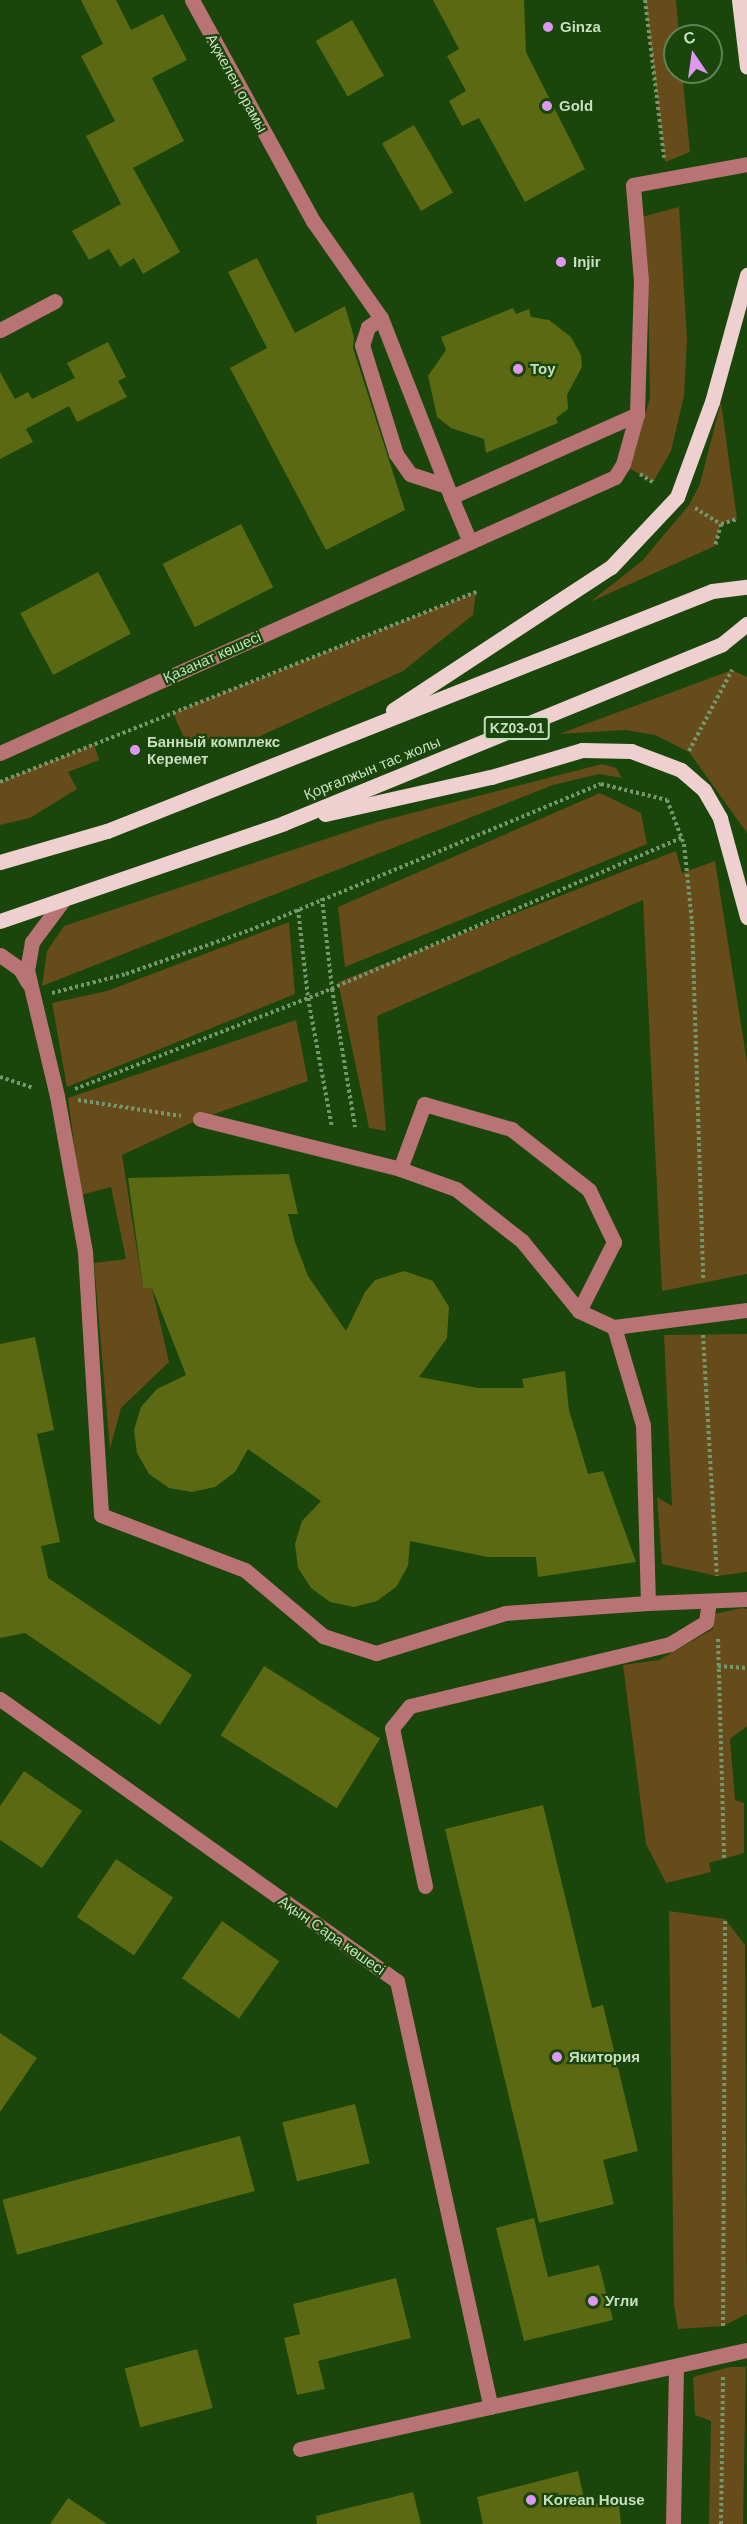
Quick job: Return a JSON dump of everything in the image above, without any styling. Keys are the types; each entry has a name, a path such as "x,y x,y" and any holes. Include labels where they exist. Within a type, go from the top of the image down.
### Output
{"main road":[{"path":"739,0 747,67"},
{"path":"364,729 611,567 677,497 712,402 747,274"},
{"path":"0,862 107,831 712,591 747,586"},
{"name":"Қорғалжын тас жолы","path":"0,921 284,824 722,644 747,624"},
{"path":"284,824 491,777 582,750 631,752 681,770 704,790 720,818 747,917"}],"street":[{"name":"Ақжелен орамы","path":"192,0 333,254 381,318 470,542"},
{"name":"Қазанат көшесі","path":"0,753 615,477 623,464 637,414 641,281 633,185 747,164"},
{"path":"0,330 55,301"},
{"path":"381,318 368,327 362,345 396,454 410,474 448,491 637,414"},
{"path":"64,899 32,942 27,970 57,1096 85,1252 101,1515 245,1570 323,1636 376,1653 505,1613 747,1599"},
{"path":"0,955 20,969 33,994"},
{"path":"400,1169 424,1104 511,1129 589,1190 614,1242 579,1311"},
{"path":"200,1119 400,1169 456,1189 522,1241 579,1311 614,1327 747,1310"},
{"path":"614,1327 643,1425 648,1603"},
{"path":"425,1886 392,1728 410,1706 670,1644 706,1622 709,1601"},
{"name":"Ақын Сара көшесі","path":"0,1699 397,1982 491,2407"},
{"path":"300,2450 747,2350"},
{"path":"673,2524 675,2367"}],"path":[{"path":"645,0 664,162"},
{"path":"689,505 721,524 737,519"},
{"path":"715,546 721,524"},
{"path":"0,782 476,592"},
{"path":"689,752 732,670"},
{"path":"33,994 126,974 298,909 602,784 667,800 682,838 692,921 703,1280"},
{"path":"57,1096 308,998 682,838"},
{"path":"322,898 332,988 355,1127"},
{"path":"298,909 308,998 332,1127"},
{"path":"0,1077 57,1096 200,1119"},
{"path":"703,1334 717,1576"},
{"path":"717,1629 724,1858"},
{"path":"718,1665 747,1668"},
{"path":"723,2326 725,1919"},
{"path":"721,2524 723,2369"}],"shaded area":[{"path":"645,0 676,0 678,24 663,24 663,84 683,84 690,152 665,162"},
{"path":"679,207 687,339 684,396 671,451 653,482 629,468 650,398 648,282 642,217"},
{"path":"721,402 737,519 721,524 715,546 590,602 642,561 689,505 700,484"},
{"path":"476,592 473,615 403,671 258,737 185,740 173,713"},
{"path":"732,670 747,677 747,833 689,752 655,735 625,730 559,734"},
{"path":"94,744 99,760 68,772 77,789 30,818 0,825 0,782"},
{"path":"602,764 616,768 622,778 599,774 553,785 42,986 47,951 64,926 377,822"},
{"path":"600,793 641,813 647,844 345,967 338,907"},
{"path":"676,851 682,873 715,861 747,1062 747,1274 662,1291 643,900 377,1016 386,1131 369,1128 338,982"},
{"path":"289,922 295,994 67,1087 52,1003 107,991"},
{"path":"296,1020 308,1081 200,1119 122,1155 143,1288 152,1288 169,1362 121,1408 110,1449 94,1263 126,1259 111,1187 81,1195 68,1098"},
{"path":"747,1334 747,1572 717,1576 662,1564 657,1497 672,1506 664,1335"},
{"path":"747,1609 747,1726 730,1739 735,1800 744,1803 744,1853 709,1863 711,1872 666,1883 646,1844 623,1665 659,1660 713,1629 714,1614"},
{"path":"669,1911 725,1919 745,1945 747,2314 723,2326 678,2329 674,2305"},
{"path":"730,2367 746,2367 743,2524 709,2524 711,2421 695,2415 693,2377"}],"building":[{"path":"81,0 116,0 131,30 163,14 187,60 152,78 184,141 133,168 180,252 143,274 134,258 120,267 109,249 89,260 72,231 121,204 86,136 115,121 81,56 103,44"},
{"path":"433,0 524,0 526,52 585,169 525,202 479,118 462,126 449,101 466,91 447,56 459,49"},
{"path":"352,20 384,75 348,96 316,41"},
{"path":"414,125 453,193 421,211 382,144"},
{"path":"257,258 295,333 345,306 354,337 353,348 405,510 326,550 230,368 267,348 228,272"},
{"path":"513,308 516,314 529,309 531,317 549,320 571,337 581,355 582,367 567,395 568,409 556,418 558,423 486,453 484,439 451,428 437,417 428,376 446,350 441,337"},
{"path":"108,342 126,377 118,381 127,397 77,422 69,406 26,429 33,442 0,459 0,372 15,399 28,392 32,399 75,378 67,363"},
{"path":"241,524 273,587 195,627 163,564"},
{"path":"98,572 131,634 53,675 20,613"},
{"path":"289,1174 298,1214 288,1214 295,1242 308,1276 346,1331 365,1292 375,1280 404,1271 433,1281 449,1307 447,1338 419,1377 478,1388 524,1388 522,1379 565,1371 569,1410 588,1474 603,1471 636,1562 538,1577 536,1557 487,1557 410,1541 408,1566 396,1587 377,1601 354,1607 330,1602 311,1588 298,1568 295,1544 302,1521 321,1501 248,1449 235,1472 215,1487 192,1492 169,1488 149,1474 137,1453 134,1430 141,1407 157,1389 186,1375 152,1288 143,1288 128,1178"},
{"path":"35,1337 54,1430 37,1434 60,1542 41,1546 48,1578 192,1675 160,1725 25,1633 0,1638 0,1344"},
{"path":"264,1666 380,1739 337,1808 221,1736"},
{"path":"24,1771 82,1811 42,1868 0,1840 0,1806"},
{"name":"Якитория","path":"543,1805 592,2008 603,2005 638,2151 603,2160 614,2204 539,2223 445,1829"},
{"path":"116,1859 173,1898 134,1956 77,1917"},
{"path":"222,1921 279,1961 239,2018 182,1978"},
{"path":"0,2033 37,2058 0,2112"},
{"path":"355,2104 370,2163 297,2181 282,2122"},
{"path":"240,2136 255,2191 17,2255 2,2200"},
{"path":"534,2218 548,2277 599,2265 613,2320 524,2341 496,2228"},
{"path":"396,2278 411,2338 318,2361 325,2389 297,2395 284,2338 300,2334 293,2304"},
{"path":"197,2349 213,2408 140,2427 125,2368"},
{"name":"Korean House","path":"578,2471 585,2503 619,2504 621,2524 483,2524 477,2497"},
{"path":"413,2492 421,2524 317,2524 316,2516"},
{"path":"68,2498 107,2524 50,2524"}],"place":[{"name":"Ginza","path":"548,27"},
{"name":"Gold","path":"547,106"},
{"name":"Injir","path":"561,262"},
{"name":"Toy","path":"518,369"},
{"name":"Банный комплекс Керемет","path":"135,750"},
{"name":"Якитория","path":"557,2057"},
{"name":"Угли","path":"593,2301"},
{"name":"Korean House","path":"531,2500"}]}
